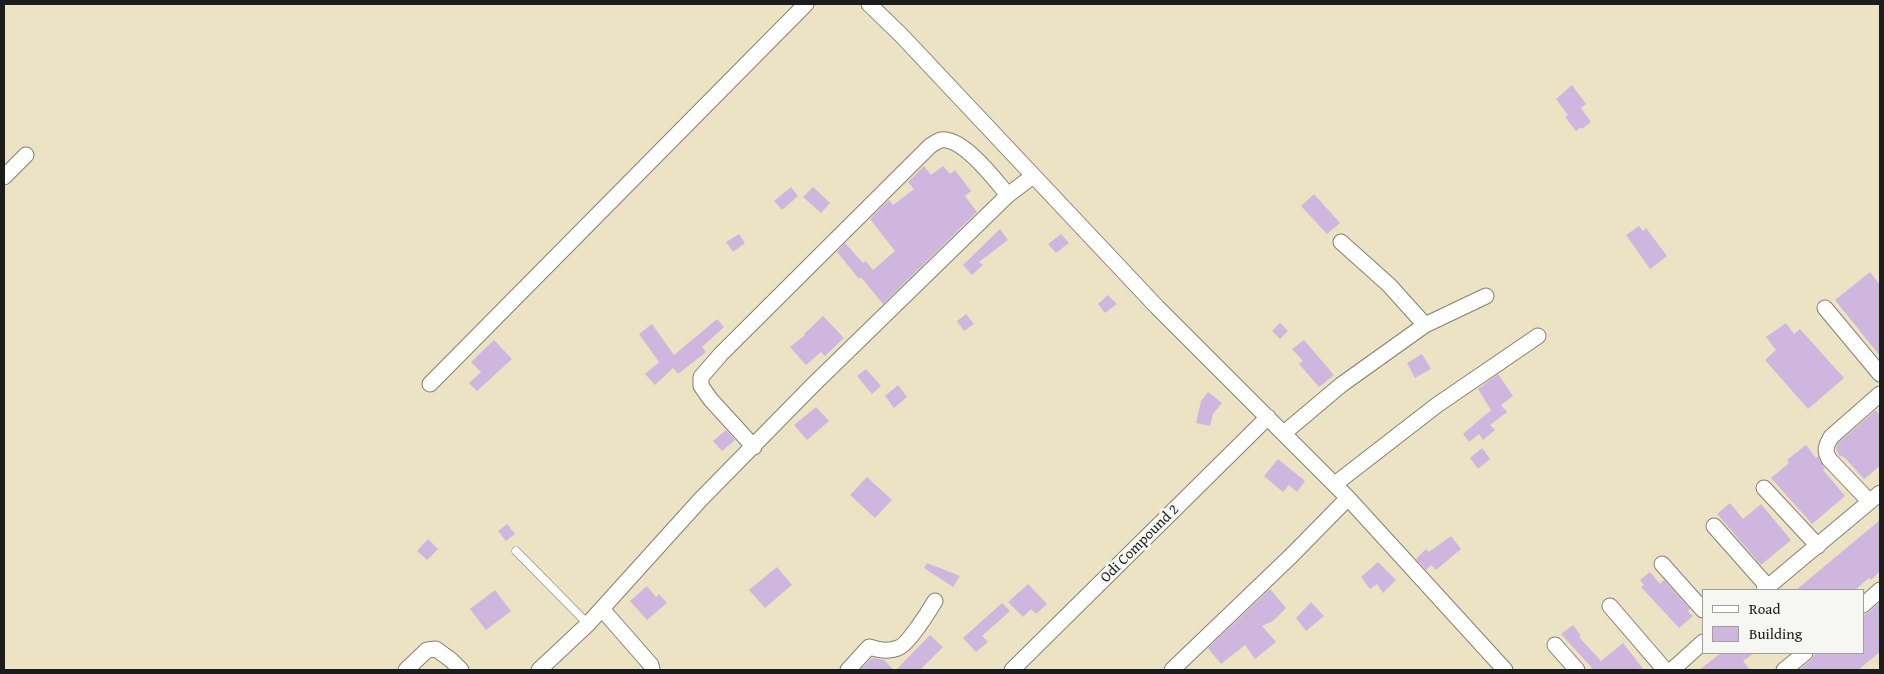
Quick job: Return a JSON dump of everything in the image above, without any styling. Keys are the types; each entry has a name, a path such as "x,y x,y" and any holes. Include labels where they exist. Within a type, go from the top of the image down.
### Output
{"street":[{"path":"430,384 806,4"},
{"path":"868,4 901,35 1157,307 1335,484 1506,670"},
{"path":"754,447 711,400 702,386 701,376 923,152 940,140 950,141 966,150 1008,195"},
{"path":"4,177 26,155"},
{"path":"539,670 588,624 700,499 754,447 827,371 1008,195 1033,176"},
{"path":"1341,242 1389,286 1425,325"},
{"path":"1284,433 1340,385 1425,325 1486,296"},
{"path":"1825,308 1880,374"},
{"path":"1335,484 1437,405 1538,336"},
{"path":"1714,526 1766,589 1875,497 1829,459 1826,446 1831,437 1880,394"},
{"name":"Odi Compound 2","path":"1012,670 1268,417"},
{"path":"1764,488 1818,546"},
{"path":"1172,670 1291,556 1348,498"},
{"path":"1662,564 1702,609"},
{"path":"1864,604 1880,590"},
{"path":"848,670 870,648 885,651 900,648 922,622 935,601"},
{"path":"1610,606 1665,670"},
{"path":"602,609 651,665 652,670"},
{"path":"1672,670 1702,643"},
{"path":"1555,646 1577,670"},
{"path":"406,670 427,650 436,649 461,670"},
{"path":"1784,670 1804,654"}],"lane":[{"path":"516,551 588,624"}],"building":[{"path":"1572,85 1586,104 1581,108 1591,122 1576,131 1565,117 1568,115 1556,99"},
{"path":"924,166 931,175 943,166 950,174 955,170 971,191 965,196 977,212 883,304 837,252 845,243 863,263 866,261 873,270 895,251 870,219 889,200 893,205 914,189 908,182"},
{"path":"791,187 798,196 782,210 774,201"},
{"path":"813,187 830,203 821,213 803,197"},
{"path":"1314,194 1340,223 1327,234 1301,206"},
{"path":"1639,226 1643,231 1646,228 1667,256 1650,269 1626,235"},
{"path":"1000,229 1008,240 979,262 983,265 972,275 963,265"},
{"path":"739,234 745,243 733,252 726,242"},
{"path":"1061,234 1069,243 1056,253 1048,244"},
{"path":"1870,272 1880,285 1880,356 1835,300"},
{"path":"1108,295 1117,304 1105,313 1098,304"},
{"path":"966,314 974,324 964,331 957,321"},
{"path":"823,316 844,338 825,356 821,352 806,365 790,347 805,335"},
{"path":"717,319 724,327 702,347 706,352 678,374 673,368 655,385 645,374 659,362 639,334 652,324 674,355"},
{"path":"1280,323 1288,331 1280,339 1272,331"},
{"path":"1786,323 1794,334 1800,329 1844,378 1808,409 1765,360 1776,350 1766,337"},
{"path":"494,340 512,359 477,391 469,383 481,372 471,362"},
{"path":"1304,340 1334,375 1319,387 1299,364 1303,361 1292,349"},
{"path":"1422,354 1431,369 1415,378 1407,363"},
{"path":"866,369 881,386 872,394 857,376"},
{"path":"1498,374 1513,396 1501,405 1507,412 1490,425 1495,430 1483,440 1479,434 1469,442 1463,434 1491,410 1478,389"},
{"path":"898,385 907,397 894,408 885,396"},
{"path":"1208,392 1222,403 1213,414 1210,426 1196,423 1201,401"},
{"path":"816,407 829,421 807,440 794,425"},
{"path":"1876,410 1880,416 1880,466 1864,479 1842,455 1840,457 1836,449 1838,443"},
{"path":"726,430 735,440 722,451 713,441"},
{"path":"1806,445 1816,458 1818,456 1825,469 1823,470 1845,496 1812,524 1771,478 1789,463 1787,460"},
{"path":"1482,448 1490,459 1478,469 1470,458"},
{"path":"1278,459 1305,481 1297,492 1289,485 1283,492 1264,476"},
{"path":"867,477 892,500 875,518 850,495"},
{"path":"1730,503 1743,519 1761,504 1791,540 1761,565 1717,514"},
{"path":"1880,520 1880,571 1871,580 1869,578 1856,589 1797,589"},
{"path":"507,524 515,534 506,541 498,531"},
{"path":"1451,536 1461,549 1436,570 1431,565 1426,570 1416,559 1426,549 1429,552"},
{"path":"428,539 438,549 427,560 417,551"},
{"path":"1378,562 1396,580 1383,593 1377,584 1370,589 1361,577"},
{"path":"927,563 960,576 953,587 924,568"},
{"path":"777,567 792,585 765,608 749,590"},
{"path":"1650,572 1660,584 1664,580 1690,609 1688,611 1693,616 1679,628 1641,587 1644,585 1640,580"},
{"path":"1028,584 1047,604 1036,614 1031,609 1023,617 1008,602"},
{"path":"647,586 656,597 659,594 667,603 647,620 630,601"},
{"path":"1270,589 1286,608 1273,621 1262,626 1276,642 1255,659 1245,645 1221,664 1208,648"},
{"path":"495,590 511,611 486,630 470,609"},
{"path":"1311,602 1324,616 1306,631 1296,618"},
{"path":"1880,602 1880,652 1858,670 1799,670 1815,654 1864,654 1864,614"},
{"path":"1002,603 1010,611 982,636 988,642 976,652 963,638"},
{"path":"1573,625 1581,636 1579,637 1601,661 1623,643 1644,670 1590,670 1592,668 1561,634"},
{"path":"930,635 943,647 920,670 896,670"},
{"path":"1720,654 1753,654 1743,661 1750,670 1699,670"},
{"path":"872,658 884,660 894,670 860,670"}]}
